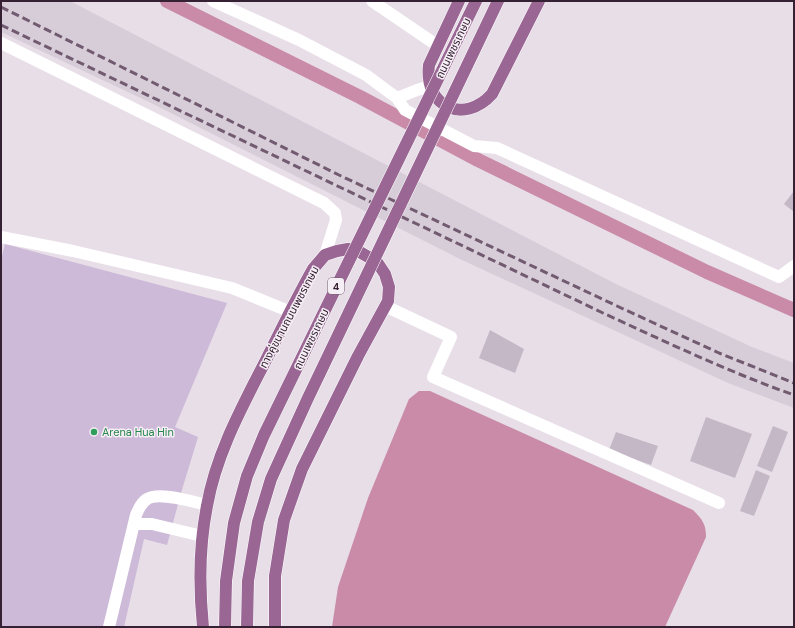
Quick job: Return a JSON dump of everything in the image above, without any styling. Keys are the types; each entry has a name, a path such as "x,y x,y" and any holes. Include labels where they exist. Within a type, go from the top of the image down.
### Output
{"main road":[{"path":"460,1 429,65 428,76 430,86 435,96 442,103 452,108 463,110 474,108 484,103 492,94 539,1"},
{"name":"ถนนเพชรเกษม","path":"226,627 226,581 234,523 247,476 264,435 476,1"},
{"name":"ถนนเพชรเกษม","path":"247,627 248,581 258,522 271,478 311,390 498,1"},
{"name":"ทางคู่ขนานถนนเพชรเกษม","path":"203,627 200,596 202,536 207,505 216,469 226,443 247,396 313,269 324,256 348,249 358,251 366,254 377,262 389,287 388,301 358,356 300,474 284,520 275,576 275,627"}],"street":[{"path":"213,1 299,40 366,75 397,98 405,110 474,146 497,148 778,277 794,266"},
{"path":"372,1 438,46"},
{"path":"1,43 324,203 335,213 336,220 324,256"},
{"path":"397,98 430,86"},
{"path":"1,237 73,251 232,288 290,312"},
{"path":"385,306 451,337 433,377 719,504"},
{"path":"109,627 136,515 141,506 147,499 156,496 207,505"},
{"path":"134,524 152,524 202,536"}],"shaded area":[{"path":"1,1 70,1 616,284 752,347 794,363 794,408 728,383 462,260 151,103 1,32"},
{"name":"Arena Hua Hin","path":"5,244 227,303 175,427 198,437 167,545 144,539 124,627 1,627 1,260"},
{"path":"419,391 430,391 693,510 703,522 706,537 665,627 332,627 338,587 368,498 409,399"}],"building":[{"path":"794,191 794,212 784,204"},
{"path":"490,330 524,349 515,373 479,358"},
{"path":"706,417 752,434 735,478 690,461"},
{"path":"773,426 788,432 772,472 757,466"},
{"path":"616,432 658,446 651,465 609,450"},
{"path":"756,470 770,476 754,516 740,511"}],"waterway":[{"path":"167,1 360,97 478,160 707,272 794,310"}],"railway":[{"path":"1,7 339,175 719,353 794,383"},
{"path":"1,25 603,313 722,367 794,395"}],"place":[{"name":"Arena Hua Hin","path":"94,432"}]}
